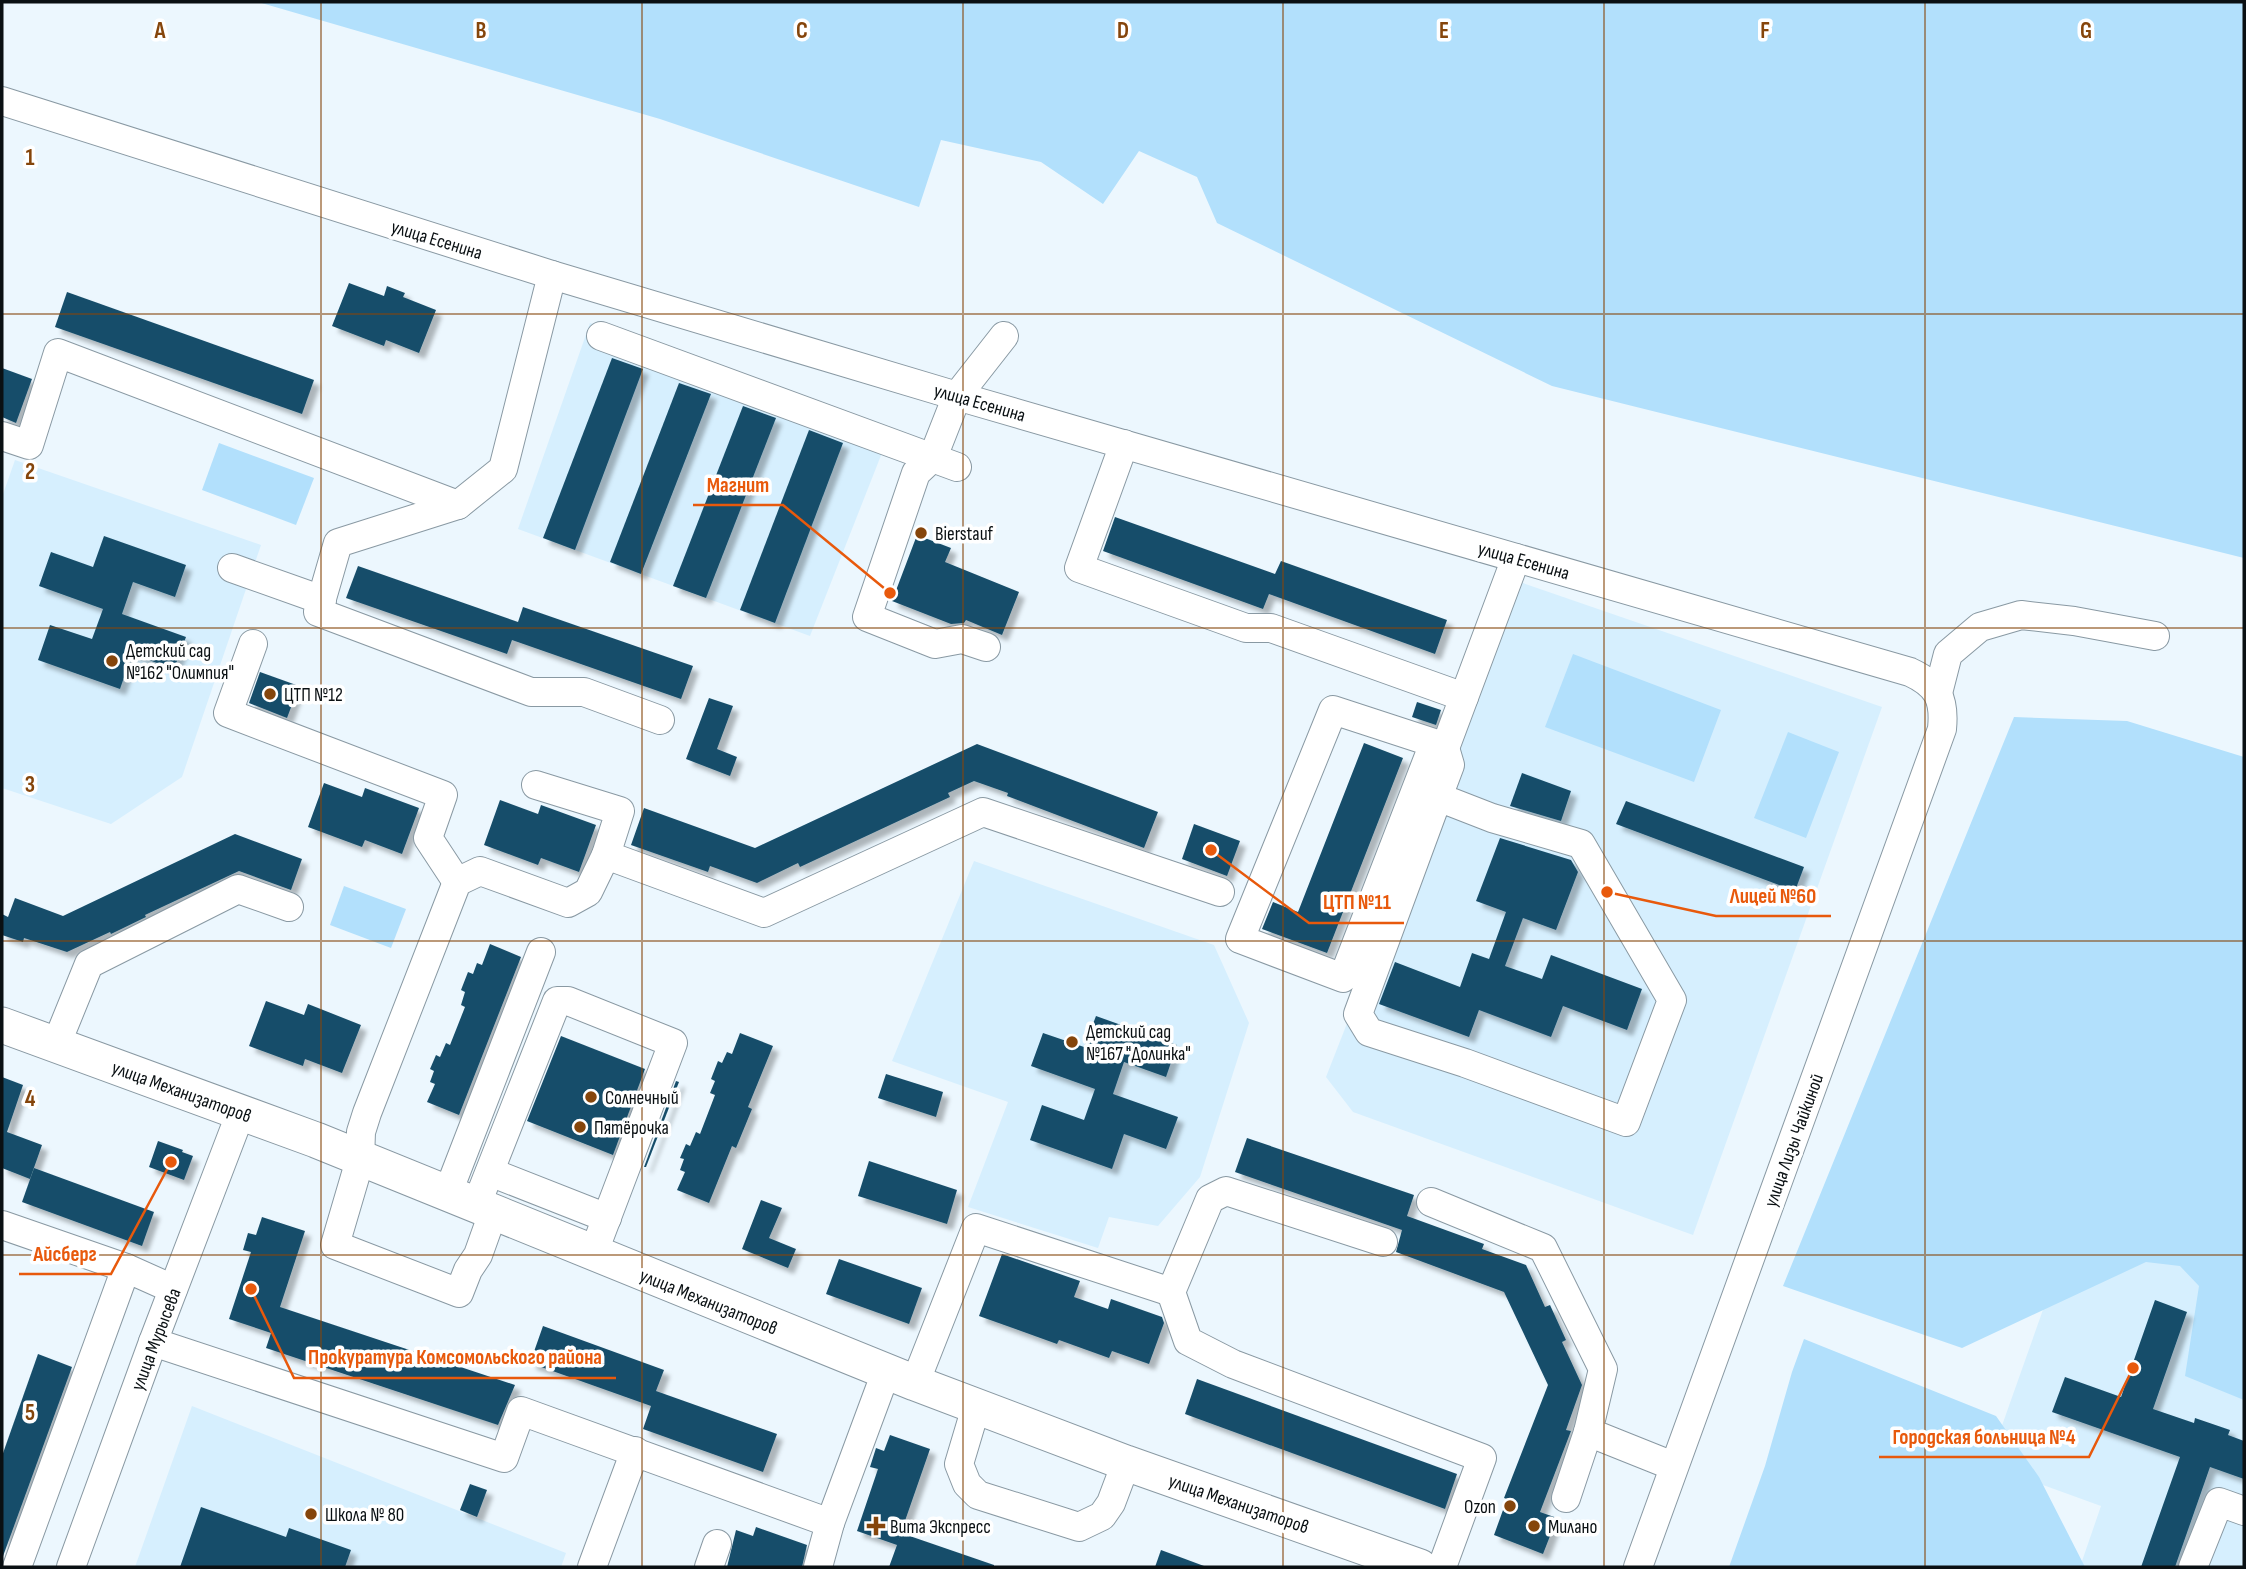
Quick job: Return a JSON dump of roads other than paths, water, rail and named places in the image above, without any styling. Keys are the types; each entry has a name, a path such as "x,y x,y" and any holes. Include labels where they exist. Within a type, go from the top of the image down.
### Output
{"main road":[{"name":"улица Механизаторов","path":"2,1025 241,1112 900,1378 1126,1463 1420,1567"}],"street":[{"name":"улица Есенина","path":"2,101 552,275 957,396 1910,673 1926,680 1941,702"},
{"path":"552,275 503,469 458,505 338,543 318,612 531,692 584,692 660,719"},
{"path":"601,336 945,462"},
{"path":"945,462 957,396 1004,336"},
{"path":"2,436 29,445 58,354 458,505"},
{"path":"1124,444 1079,568 1246,628 1271,628 1464,697"},
{"path":"945,462 916,473 867,617 936,644 962,639 986,647"},
{"path":"1438,797 1492,818 1581,844 1672,1000 1626,1122 1465,1063 1369,1032 1358,1014 1438,797 1450,765 1439,746 1334,710 1240,939 1343,978 1439,746 1464,697 1516,558"},
{"path":"232,568 322,600"},
{"name":"улица Лизы Чайкиной","path":"1638,1567 1934,755 1942,729 1941,702 1948,654 1979,627 2021,615 2155,636"},
{"path":"253,644 228,713 443,795 428,838 457,882"},
{"path":"536,785 620,811 606,855 588,892 568,903 480,871 457,882 367,1113 361,1132 360,1160 335,1245 460,1293 468,1270 478,1255 472,1205 541,952"},
{"path":"606,855 764,913 982,812 1220,892"},
{"path":"56,1045 89,964 238,889 289,907"},
{"path":"472,1205 489,1172 557,1002 568,1001 580,1005 673,1043 593,1254"},
{"name":"улица Мурысева","path":"71,1567 241,1112"},
{"path":"489,1172 607,1218"},
{"path":"1383,1242 1226,1191 1210,1199 1171,1292 1188,1341 1233,1364 1482,1458 1441,1567"},
{"path":"1431,1202 1543,1248 1603,1369 1588,1432 1566,1498"},
{"path":"2,1225 126,1268 173,1289"},
{"path":"822,1566 830,1523 976,1228 1171,1292"},
{"path":"17,1567 126,1268"},
{"path":"153,1342 504,1458 521,1410 830,1523"},
{"path":"976,1407 959,1464 967,1484 978,1495 1079,1527 1102,1516 1111,1503 1126,1463"},
{"path":"1588,1432 1673,1466"},
{"path":"592,1567 635,1451"},
{"path":"2193,1567 2219,1502 2244,1511"}],"place":[{"name":"Bierstauf","path":"921,533"},
{"name":"Магнит","path":"890,593"},
{"name":"Детский сад №162 \"Олимпия\"","path":"112,661"},
{"name":"ЦТП №12","path":"270,694"},
{"name":"ЦТП №11","path":"1211,850"},
{"name":"Лицей №60","path":"1607,892"},
{"name":"Детский сад №167 \"Долинка\"","path":"1072,1042"},
{"name":"Солнечный","path":"591,1097"},
{"name":"Пятёрочка","path":"580,1127"},
{"name":"Айсберг","path":"171,1162"},
{"name":"Прокуратура Комсомольского района","path":"251,1289"},
{"name":"Городская больница №4","path":"2133,1368"},
{"name":"Ozon","path":"1510,1506"},
{"name":"Школа № 80","path":"311,1514"},
{"name":"Вита Экспресс","path":"876,1526"},
{"name":"Милано","path":"1534,1526"}]}
